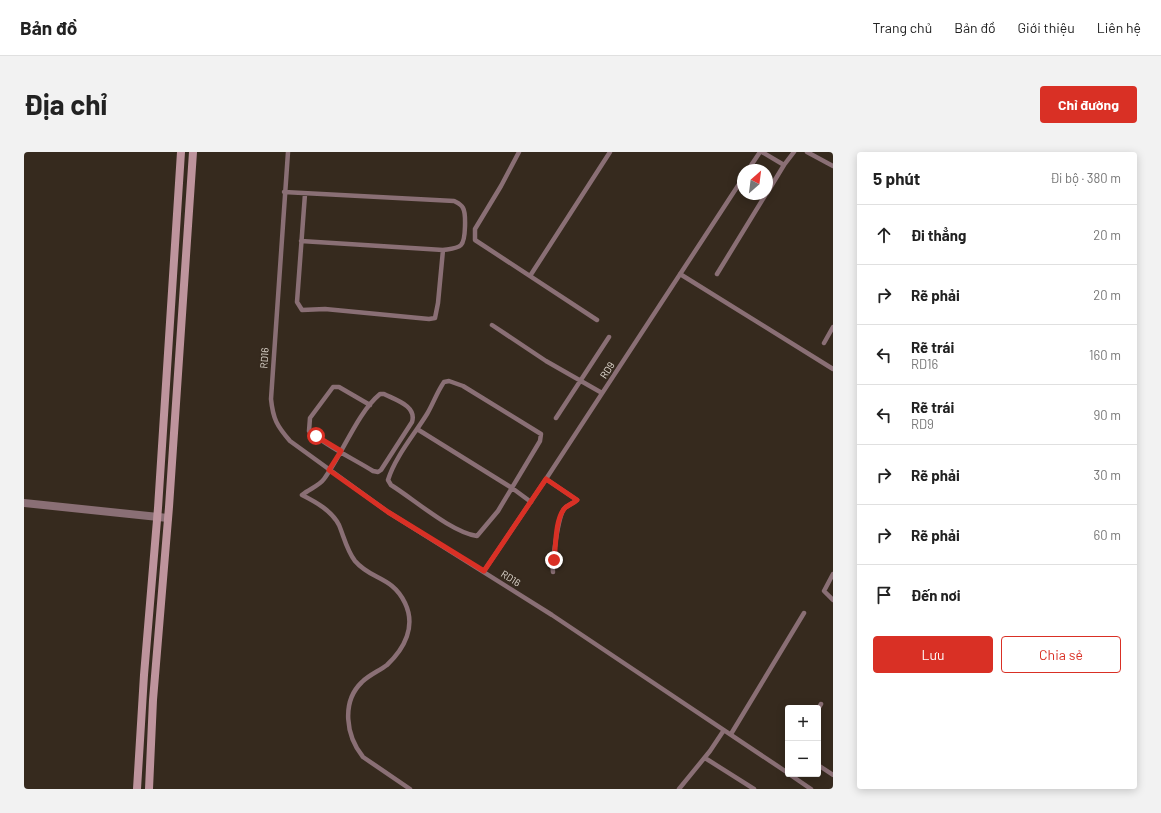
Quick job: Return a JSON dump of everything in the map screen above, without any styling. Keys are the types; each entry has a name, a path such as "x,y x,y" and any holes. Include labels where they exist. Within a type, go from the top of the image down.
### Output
{"main road":[{"path":"137,789 144,675 158,516 181,152"},
{"path":"149,789 153,700 168,518 193,152"}],"street":[{"path":"24,503 168,518"}],"lane":[{"name":"RD16","path":"288,152 284,192 271,400 273,416 279,429 290,441 388,512 484,571 785,771"},
{"path":"518,152 501,186 475,229 473,234 475,240 597,320"},
{"path":"530,276 610,152"},
{"path":"752,164 761,152 784,165"},
{"path":"773,183 794,152"},
{"path":"807,152 833,166"},
{"name":"RD9","path":"484,571 531,502 737,187"},
{"path":"284,192 454,201 460,204 464,210 465,239 458,247 443,250 301,241"},
{"path":"305,194 297,302 302,310 325,309 429,319 435,318 437,314 443,250"},
{"path":"717,274 763,200"},
{"path":"680,274 833,369"},
{"path":"492,325 546,361 602,394"},
{"path":"824,343 833,327"},
{"path":"556,418 582,381 609,337"},
{"path":"449,381 463,386 541,434 540,441 498,511 477,536 467,534 454,528 391,485 388,480 417,429 444,382 449,381"},
{"path":"370,405 339,387 333,387 310,418 310,431 341,451 378,472 385,465 412,422 414,415 413,411 384,394 380,394 370,405 341,451 329,470 319,484 302,495 326,510 338,524 352,558 360,567 396,588 405,604 410,618 410,628 405,642 387,664 356,689 348,712 348,724 357,749 363,757 410,789"},
{"path":"417,429 512,488 531,502"},
{"path":"546,479 577,500 567,506 562,512 556,535 553,572"},
{"path":"833,574 824,591 833,600"},
{"path":"731,734 804,613"},
{"path":"679,789 694,768 705,758 724,730"},
{"path":"705,758 754,789"},
{"path":"821,767 833,775"},
{"name":"RD16","path":"793,777 811,789"}],"route":[{"path":"316,436 341,451 329,470 388,512 484,571 546,479 577,500 576,502 567,506 562,512 556,535 556,551 554,560"}]}
